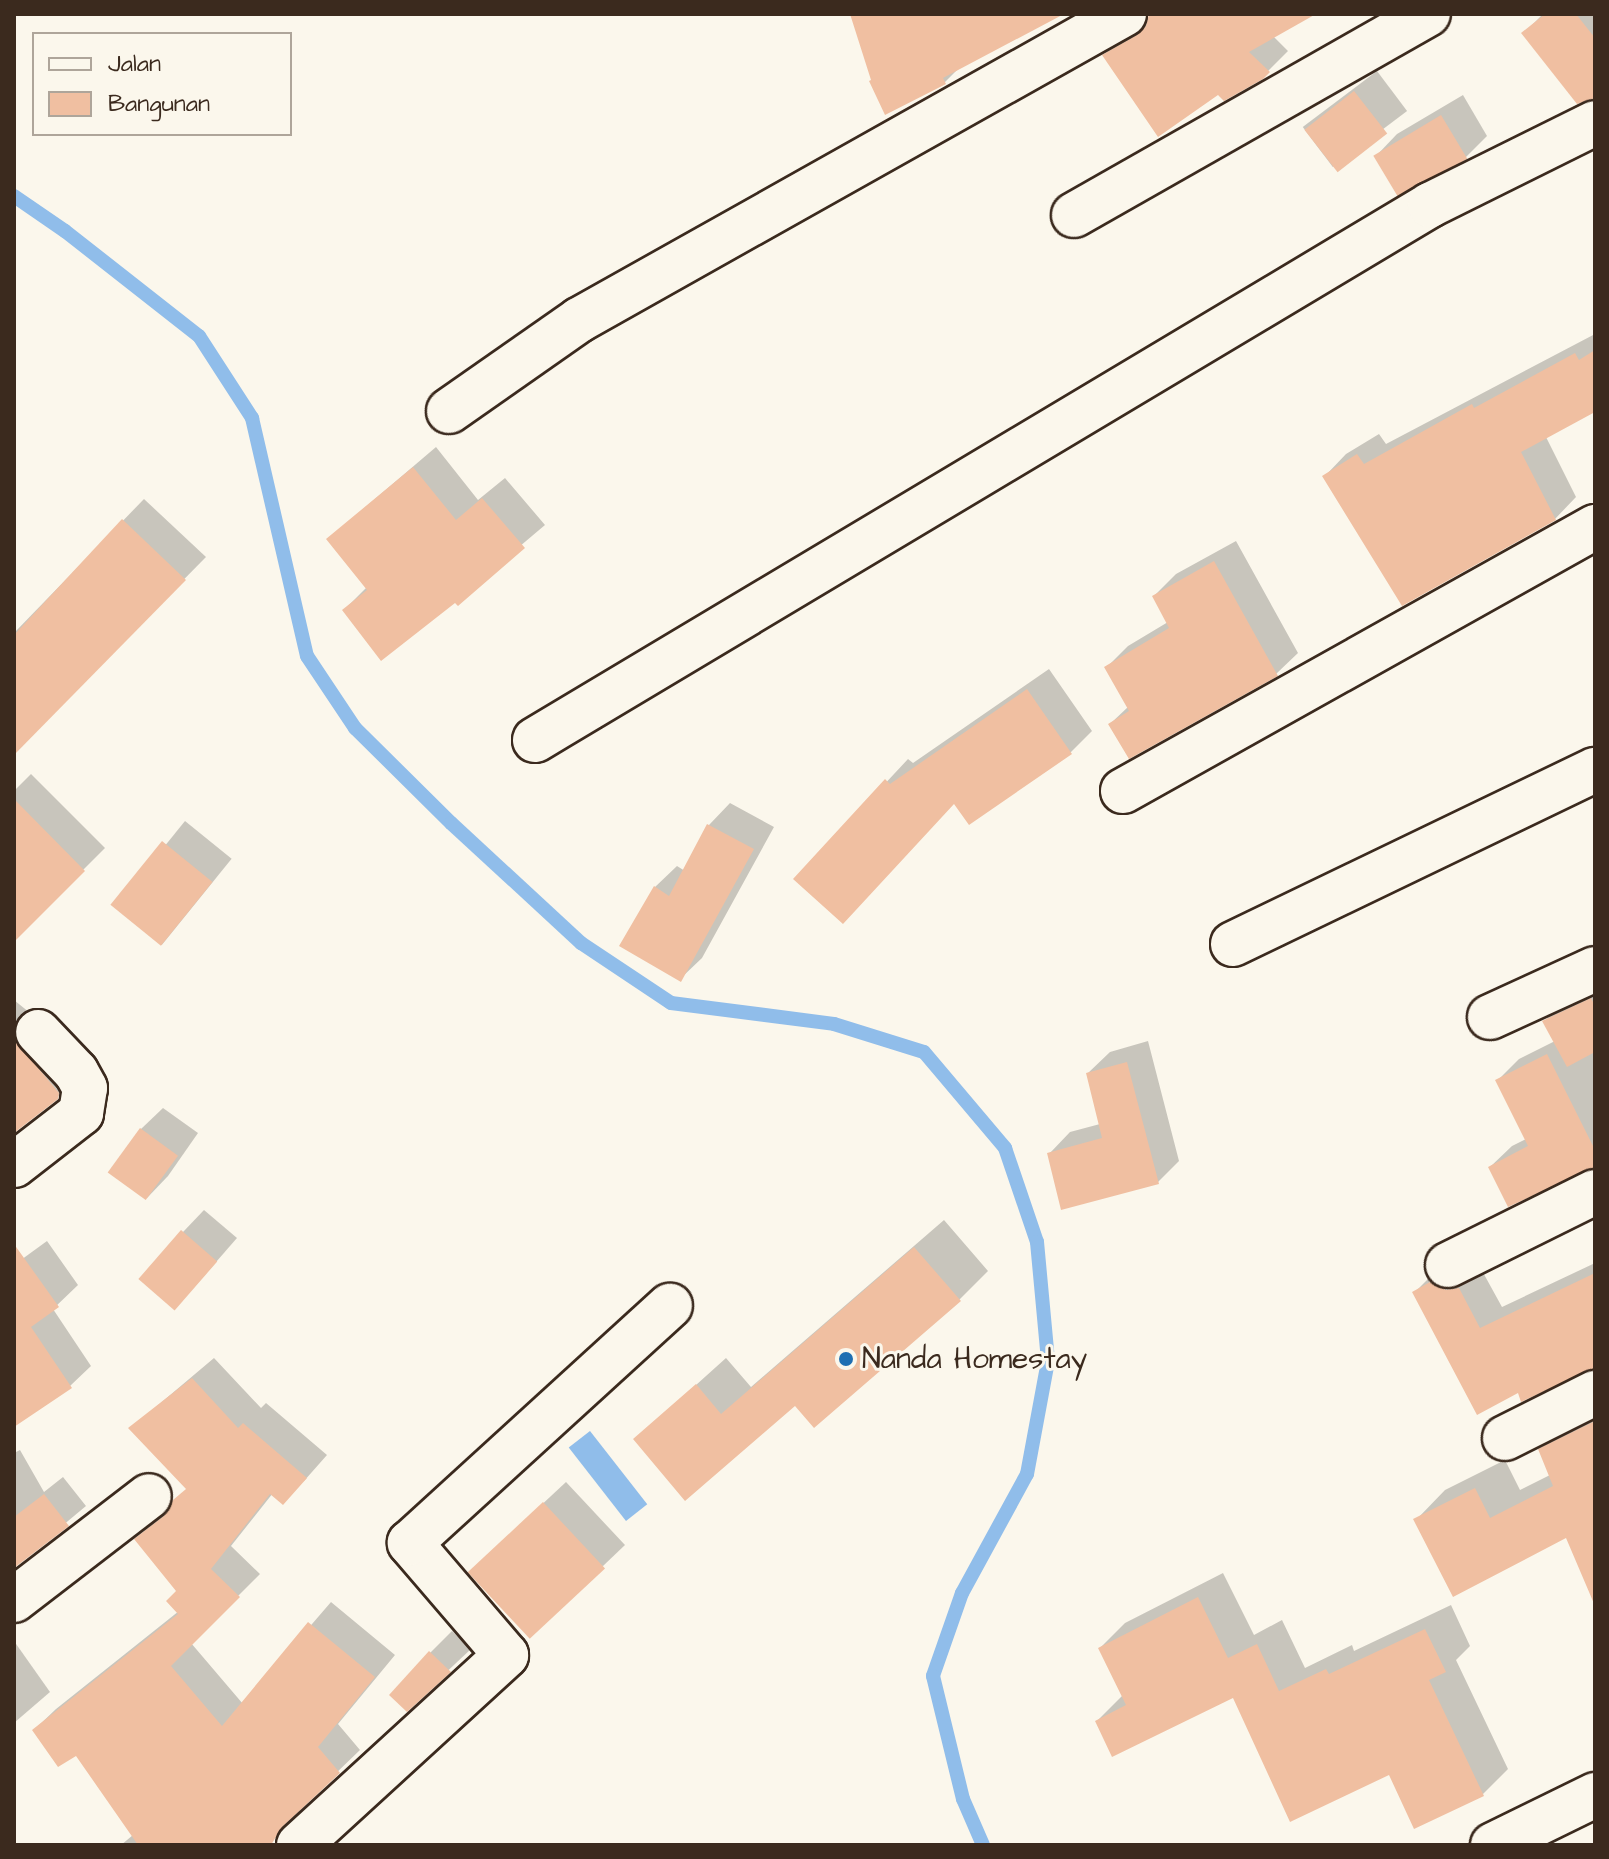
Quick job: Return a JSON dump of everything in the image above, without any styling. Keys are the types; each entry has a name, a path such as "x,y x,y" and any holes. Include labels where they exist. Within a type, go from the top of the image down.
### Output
{"street":[{"path":"449,411 579,320 1124,14"},
{"path":"1074,215 1428,14"},
{"path":"535,740 1430,205 1595,123"},
{"path":"1123,791 1595,527"},
{"path":"1233,944 1595,770"},
{"path":"1490,1017 1595,969"},
{"path":"14,1165 81,1113 85,1088 76,1072 38,1032"},
{"path":"1448,1265 1595,1192"},
{"path":"299,1845 506,1655 410,1543 670,1306"},
{"path":"1505,1438 1595,1393"},
{"path":"14,1600 149,1496"},
{"path":"1493,1845 1595,1795"}],"water":[{"path":"590,1431 647,1504 626,1521 569,1448"}],"building":[{"path":"850,14 1064,14 943,78 946,84 885,115 869,81"},
{"path":"1149,14 1316,14 1249,52 1270,72 1263,79 1224,101 1218,95 1158,137 1102,55 1137,35 1146,26"},
{"path":"1545,14 1576,14 1595,38 1595,98 1577,104 1521,33"},
{"path":"1354,91 1387,134 1338,172 1304,130"},
{"path":"1441,115 1467,159 1400,199 1373,156"},
{"path":"1595,350 1595,412 1521,452 1556,520 1402,606 1322,476 1357,454 1364,464 1472,404 1474,408 1575,353 1579,360"},
{"path":"413,467 456,520 482,498 525,548 458,606 455,603 381,661 342,610 367,590 326,539"},
{"path":"122,519 186,580 14,755 14,635"},
{"path":"1214,561 1278,676 1129,759 1108,724 1129,711 1104,667 1169,628 1152,596"},
{"path":"1027,689 1072,754 969,825 954,804 843,924 793,879 885,779 890,784"},
{"path":"14,799 85,871 14,942"},
{"path":"707,824 754,849 681,982 619,946 654,886 669,896"},
{"path":"162,841 213,882 161,946 110,905"},
{"path":"1591,998 1595,1006 1595,1052 1567,1067 1542,1021"},
{"path":"14,1039 59,1093 58,1099 14,1133"},
{"path":"1547,1054 1595,1150 1595,1167 1508,1207 1488,1167 1528,1146 1495,1080"},
{"path":"1127,1062 1159,1184 1061,1210 1047,1153 1102,1138 1086,1073"},
{"path":"140,1128 178,1156 146,1200 108,1172"},
{"path":"181,1230 217,1261 175,1311 138,1279"},
{"path":"14,1244 59,1307 31,1327 72,1388 14,1427"},
{"path":"914,1247 961,1301 814,1428 795,1406 685,1501 633,1439 696,1384 721,1414"},
{"path":"1595,1273 1595,1368 1521,1402 1518,1393 1477,1415 1412,1292 1430,1282 1446,1290 1459,1288 1480,1328"},
{"path":"192,1378 238,1428 243,1423 307,1478 283,1505 270,1494 211,1569 240,1597 171,1666 222,1726 308,1622 375,1677 318,1747 340,1773 282,1827 271,1845 138,1845 76,1756 58,1767 32,1730 178,1614 166,1601 176,1591 134,1539 164,1516 173,1500 186,1489 128,1428"},
{"path":"1595,1421 1595,1606 1566,1538 1453,1597 1413,1519 1475,1488 1490,1518 1553,1486 1538,1449"},
{"path":"44,1494 69,1526 14,1568 14,1517"},
{"path":"543,1502 605,1569 530,1639 468,1572"},
{"path":"1198,1597 1228,1658 1257,1644 1279,1691 1326,1669 1329,1674 1425,1629 1446,1672 1429,1680 1484,1796 1414,1829 1389,1775 1290,1822 1233,1698 1112,1757 1095,1721 1126,1705 1098,1648"},
{"path":"429,1651 451,1672 407,1712 389,1695"}],"waterway":[{"path":"14,196 65,231 199,336 252,418 307,656 355,728 451,823 581,943 671,1003 834,1024 924,1052 1005,1148 1037,1242 1048,1361 1027,1474 962,1593 933,1676 963,1799 983,1845"}],"place":[{"name":"Nanda Homestay","path":"846,1359"}]}
